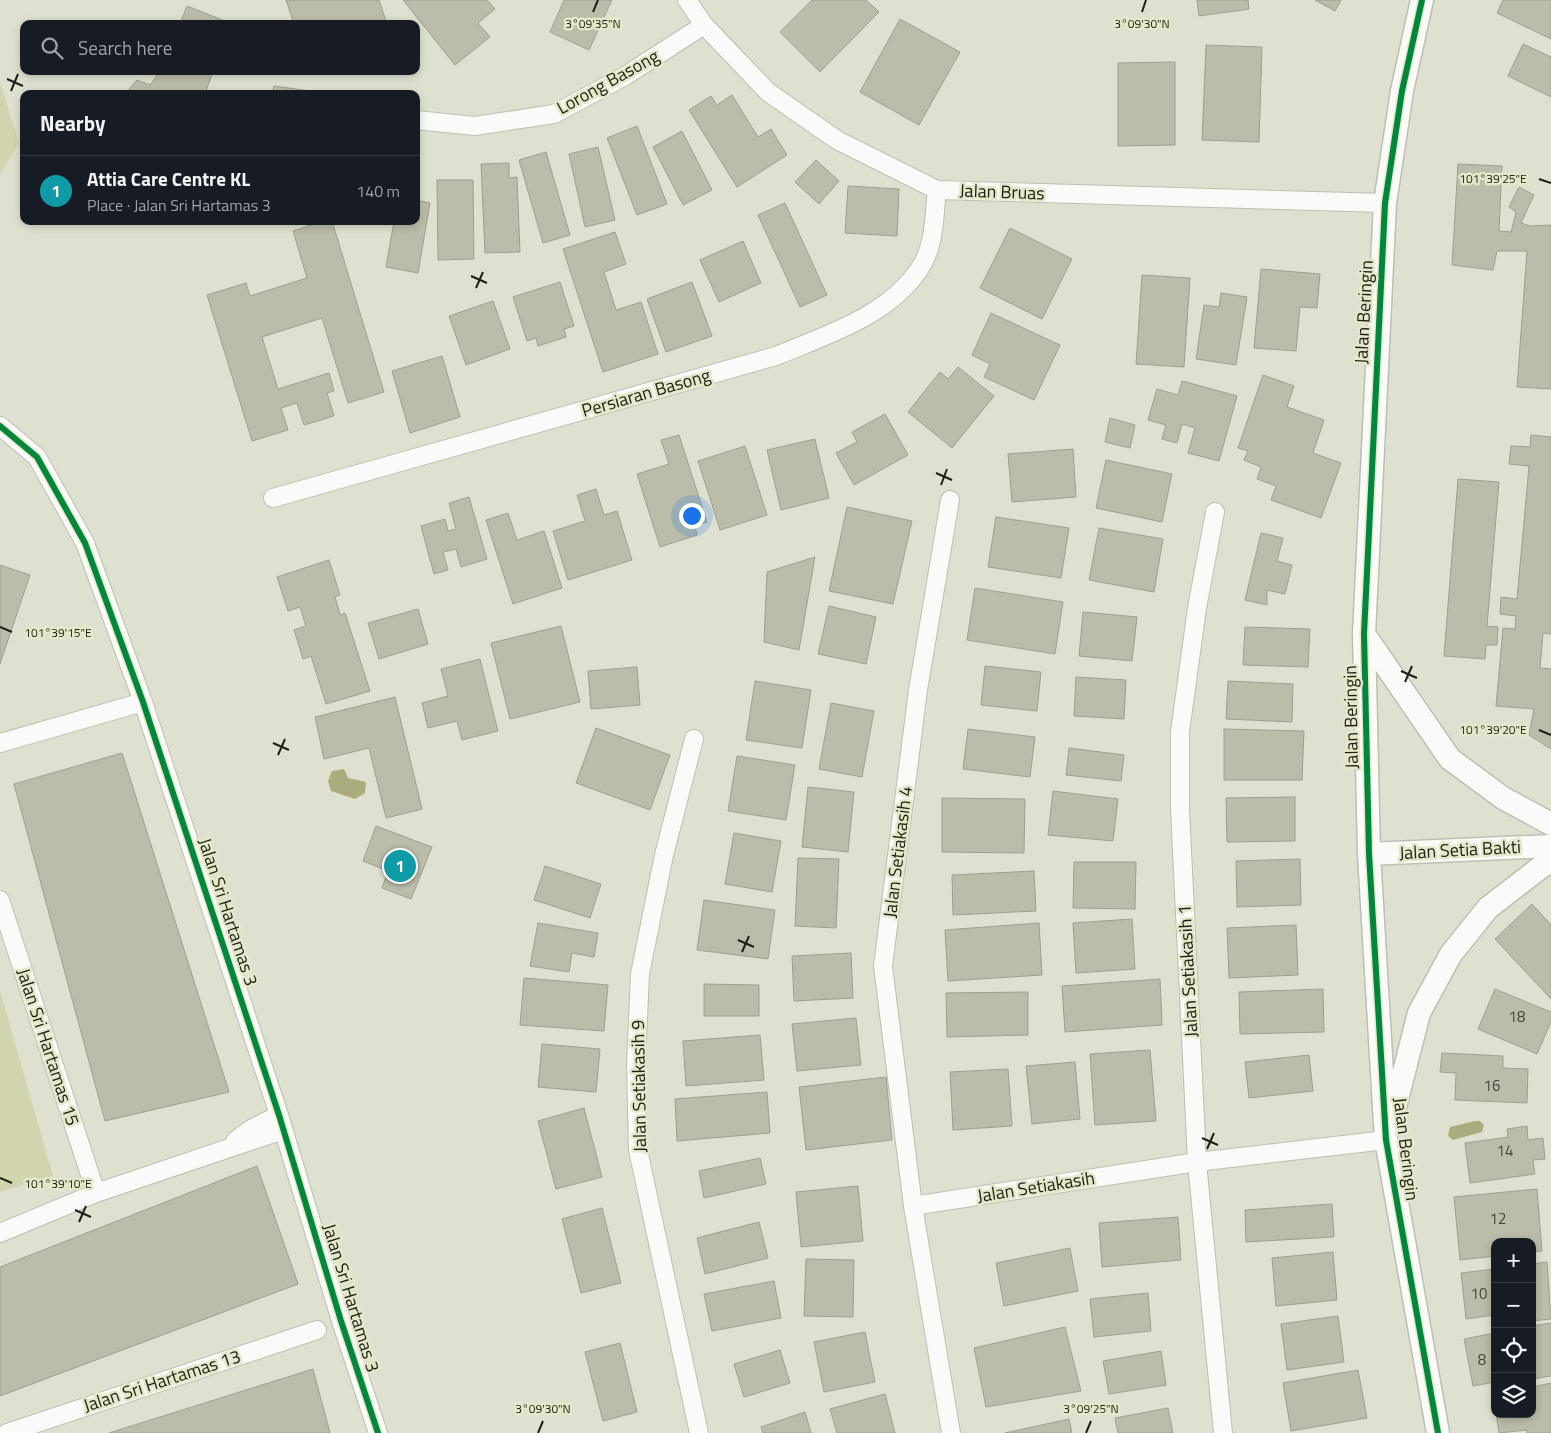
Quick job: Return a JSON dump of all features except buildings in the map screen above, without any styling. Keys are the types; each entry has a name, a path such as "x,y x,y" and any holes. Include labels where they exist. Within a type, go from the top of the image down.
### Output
{"street":[{"name":"Jalan Bruas","path":"687,0 704,25 768,92 837,140 937,190 1385,203"},
{"name":"Jalan Beringin","path":"1422,0 1402,91 1385,203 1364,634 1369,854 1386,1140 1438,1433"},
{"name":"Lorong Basong","path":"420,120 475,126 554,114 625,76 704,25"},
{"name":"Persiaran Basong","path":"273,498 776,356 850,325 897,295 921,267 932,238 937,190"},
{"name":"Jalan Sri Hartamas 3","path":"0,426 38,457 85,543 143,702 281,1122 341,1321 378,1433"},
{"name":"Jalan Setiakasih 4","path":"913,1206 883,966 918,690 950,500"},
{"name":"Jalan Setiakasih 1","path":"1215,512 1197,608 1180,732 1180,809 1197,1162 1223,1433"},
{"path":"1364,634 1450,759 1503,798 1551,824"},
{"path":"0,743 143,702"},
{"name":"Jalan Setiakasih 9","path":"694,739 664,855 640,974 636,1065 638,1150 699,1433"},
{"name":"Jalan Setia Bakti","path":"1369,854 1551,846"},
{"path":"1386,1140 1419,1013 1451,954 1488,908 1541,867 1551,862"},
{"name":"Jalan Sri Hartamas 15","path":"0,900 96,1193"},
{"path":"0,1233 96,1193 224,1149 281,1122"},
{"name":"Jalan Setiakasih","path":"913,1206 1197,1162 1386,1140"},
{"path":"913,1206 951,1433"},
{"name":"Jalan Sri Hartamas 13","path":"7,1433 317,1330"}],"shaded area":[{"path":"0,82 19,143 0,174"},
{"path":"344,769 348,778 366,782 365,793 355,799 331,791 328,781 332,771"},
{"path":"0,991 53,1176 0,1192"},
{"path":"1480,1121 1484,1125 1482,1132 1453,1140 1448,1136 1450,1127"}],"cycle path":[{"path":"1422,0 1402,91 1385,203 1364,634 1369,854 1386,1140 1438,1433"},
{"path":"0,426 37,457 85,543 143,702 279,1115 341,1321 378,1433"}],"place":[{"name":"Attia Care Centre KL","path":"400,866"}]}
